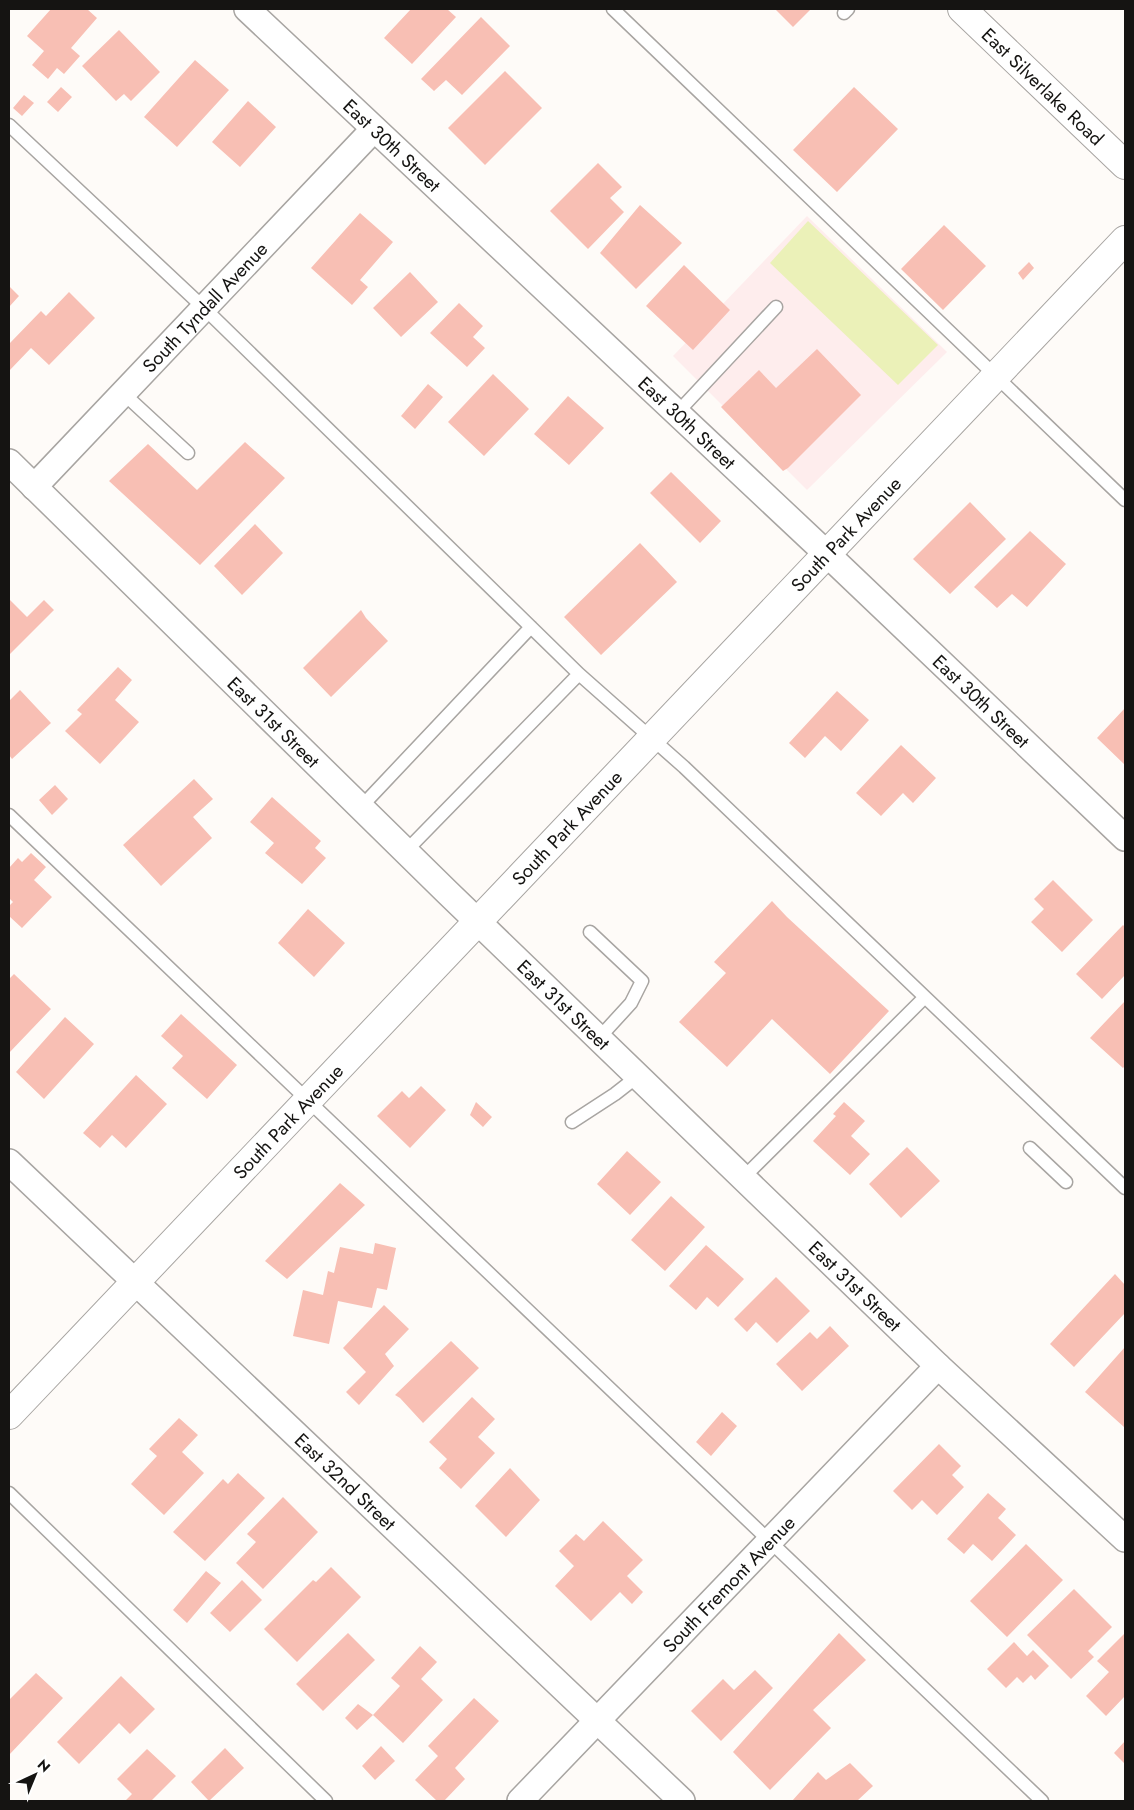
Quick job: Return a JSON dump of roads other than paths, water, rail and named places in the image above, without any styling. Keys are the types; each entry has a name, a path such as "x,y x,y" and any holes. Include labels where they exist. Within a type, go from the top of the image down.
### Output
{"main road":[{"name":"East Silverlake Road","path":"962,9 1125,166"},
{"name":"South Park Avenue","path":"9,1415 1125,240"}],"street":[{"name":"East 30th Street","path":"247,9 827,554 1125,838"},
{"name":"South Tyndall Avenue","path":"34,487 374,129"},
{"name":"East 31st Street","path":"9,462 743,1178 938,1366 1125,1539"},
{"name":"East 32nd Street","path":"9,1162 682,1801"},
{"name":"South Fremont Avenue","path":"520,1801 938,1366"}],"lane":[{"path":"613,9 1125,500"},
{"path":"9,125 204,308 579,674 684,767 1125,1188"},
{"path":"677,413 776,307"},
{"path":"123,393 188,453"},
{"path":"361,807 531,627"},
{"path":"406,851 579,674"},
{"path":"9,815 1042,1801"},
{"path":"590,932 642,981 631,1003 599,1038"},
{"path":"743,1178 926,997"},
{"path":"572,1122 615,1094 638,1076"},
{"path":"1030,1148 1066,1182"},
{"path":"9,1493 326,1801"}]}
